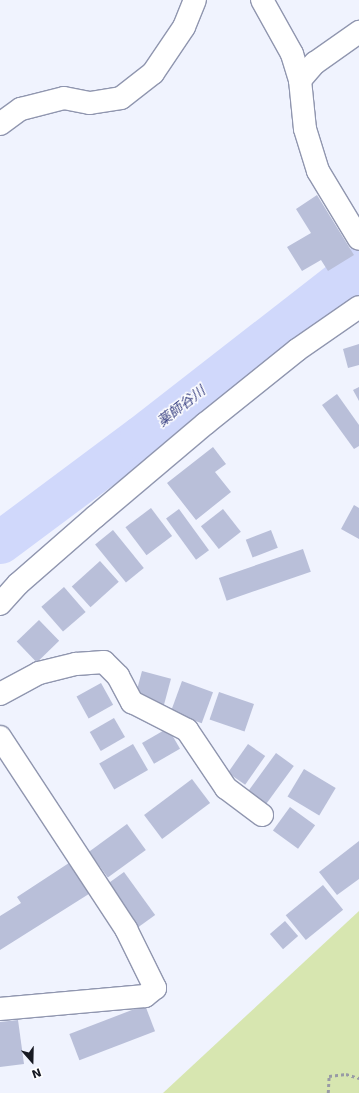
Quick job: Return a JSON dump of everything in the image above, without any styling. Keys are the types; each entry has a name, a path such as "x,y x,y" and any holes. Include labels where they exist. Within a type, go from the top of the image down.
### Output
{"street":[{"path":"0,124 21,109 64,98 90,102 120,98 153,73 184,27 194,0"},
{"path":"262,0 292,54 300,80 306,130 318,170 359,239"},
{"path":"300,80 315,63 359,32"},
{"path":"0,604 18,584 85,525 205,424 297,350 359,307"},
{"path":"0,694 40,673 76,664 104,662 118,676 132,702 188,730 226,788 262,815"},
{"path":"0,737 126,929 155,988 146,996 0,1009"}],"path":[{"path":"328,1093 329,1076 346,1074 359,1078"}],"green space":[{"path":"359,911 359,1093 163,1093"}],"building":[{"path":"317,195 354,255 328,271 321,260 302,271 287,247 311,233 296,209"},
{"path":"359,344 359,365 348,368 343,349"},
{"path":"359,387 359,401 353,390"},
{"path":"337,394 359,425 359,446 354,449 322,405"},
{"path":"213,447 226,464 215,472 231,492 196,520 167,483"},
{"path":"354,505 359,508 359,539 341,529"},
{"path":"151,508 172,536 147,555 125,527"},
{"path":"179,509 209,550 196,560 166,518"},
{"path":"223,509 241,532 219,549 201,526"},
{"path":"113,530 144,568 126,583 95,544"},
{"path":"271,530 278,548 253,557 246,540"},
{"path":"303,549 311,572 227,601 219,578"},
{"path":"100,561 119,582 90,607 72,586"},
{"path":"64,587 86,612 63,632 41,607"},
{"path":"39,620 59,641 37,662 17,642"},
{"path":"142,671 171,679 163,707 134,699"},
{"path":"182,681 213,692 202,723 171,712"},
{"path":"101,683 113,705 89,718 77,697"},
{"path":"219,692 254,704 245,731 210,719"},
{"path":"114,718 125,737 101,751 90,732"},
{"path":"168,728 180,749 154,764 142,743"},
{"path":"133,744 148,770 114,789 99,764"},
{"path":"248,744 265,756 245,785 228,773"},
{"path":"276,753 294,766 266,805 248,792"},
{"path":"304,769 336,788 319,815 288,796"},
{"path":"192,779 210,803 162,839 144,815"},
{"path":"290,807 315,825 298,849 273,830"},
{"path":"127,824 146,850 108,878 89,852"},
{"path":"359,841 359,879 337,895 319,872"},
{"path":"72,861 92,892 0,950 0,916 21,903 17,897"},
{"path":"124,872 155,915 136,929 105,886"},
{"path":"323,885 343,910 306,940 286,915"},
{"path":"285,921 298,936 283,949 270,934"},
{"path":"145,1005 155,1031 79,1060 69,1034"},
{"path":"18,1020 24,1064 0,1067 0,1022"}],"waterway":[{"name":"薬師谷川","path":"0,542 141,437 359,267"}]}
